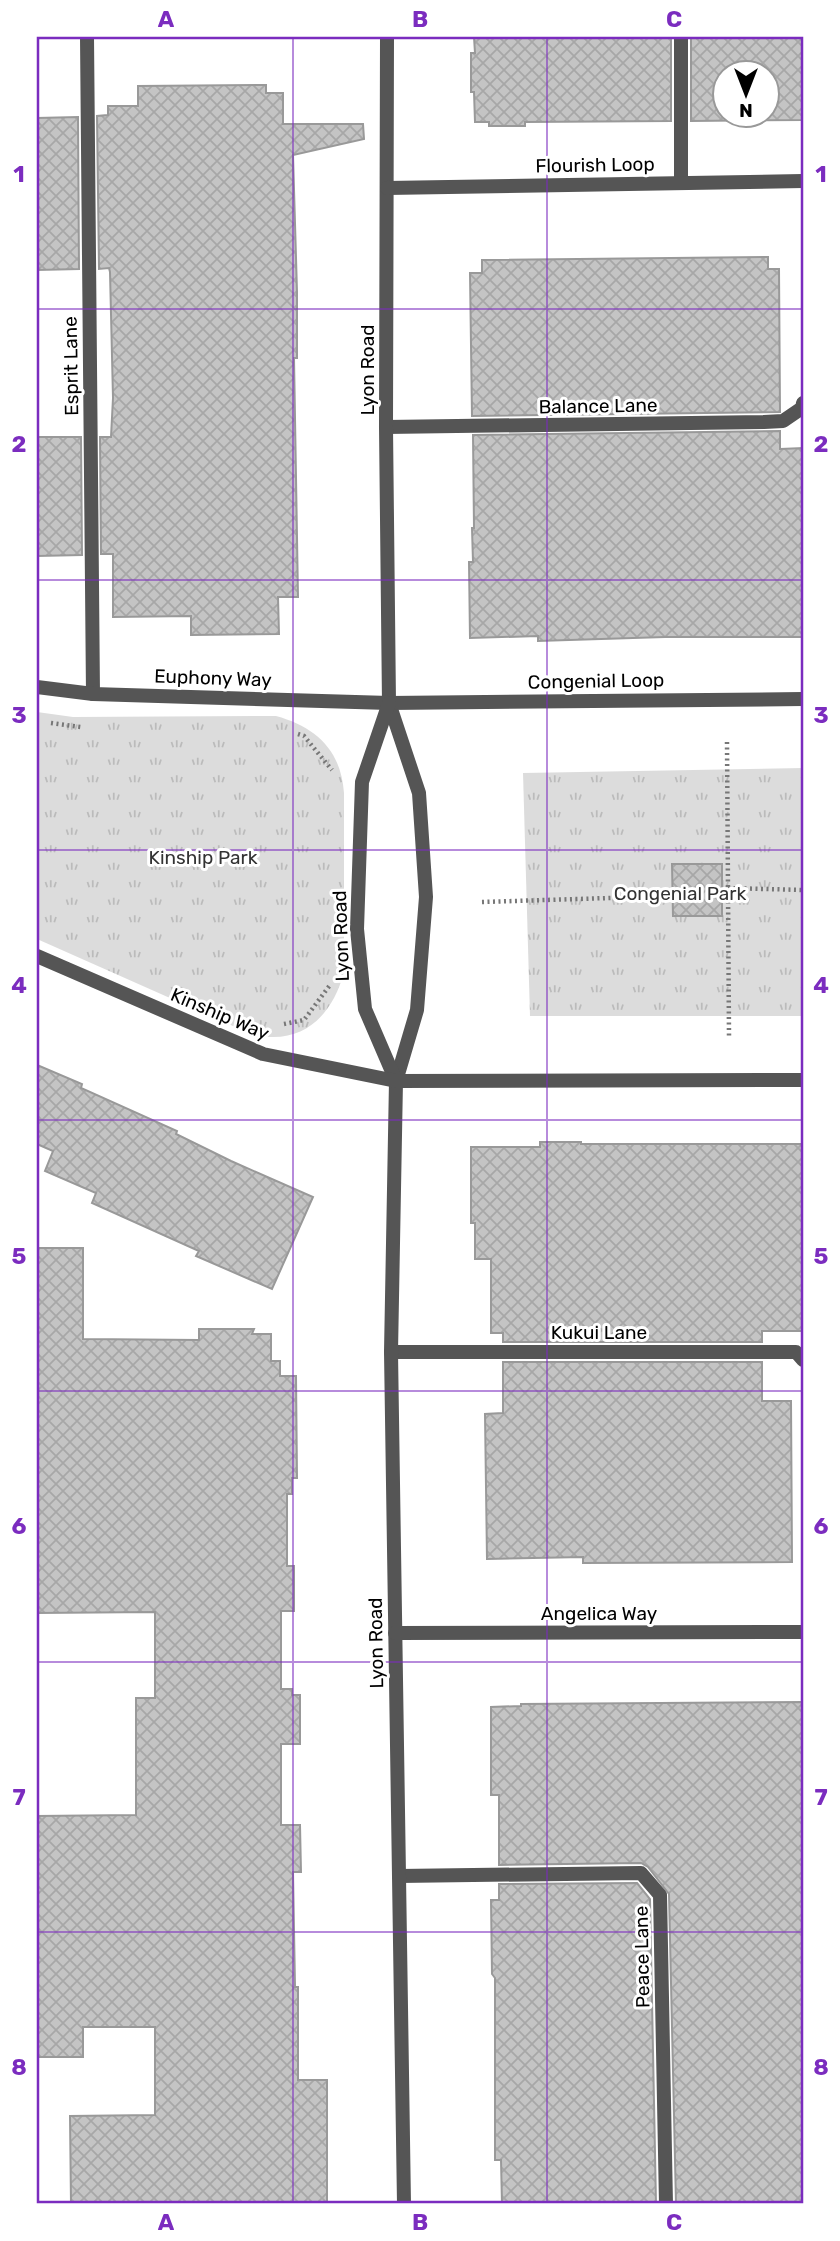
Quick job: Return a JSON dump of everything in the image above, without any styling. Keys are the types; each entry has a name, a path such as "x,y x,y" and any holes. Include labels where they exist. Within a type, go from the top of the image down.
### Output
{"street":[{"name":"Esprit Lane","path":"87,37 93,694"},
{"name":"Lyon Road","path":"387,37 386,428 389,703 419,793 426,897 417,1010 396,1081 391,1352 404,2204"},
{"path":"681,37 681,183"},
{"name":"Flourish Loop","path":"387,188 803,181"},
{"name":"Balance Lane","path":"386,428 783,421 802,408 803,403"},
{"name":"Euphony Way","path":"37,687 93,694 389,703"},
{"name":"Congenial Loop","path":"389,703 803,699"},
{"name":"Lyon Road","path":"389,703 362,782 357,929 365,1009 396,1081"},
{"name":"Kinship Way","path":"37,956 263,1054 396,1081"},
{"path":"396,1081 803,1080"},
{"name":"Kukui Lane","path":"391,1352 796,1352 803,1360"},
{"name":"Angelica Way","path":"395,1633 803,1632"},
{"name":"Peace Lane","path":"399,1876 641,1873 660,1895 666,2204"}],"path":[{"path":"48,723 84,727"},
{"path":"292,732 304,736 333,771"},
{"path":"727,742 729,1036"},
{"path":"728,888 803,890"},
{"path":"482,902 673,896"},
{"path":"278,1026 304,1020 330,986 331,975"}],"green space":[{"name":"Kinship Park","path":"37,712 73,717 276,716 303,727 324,742 338,764 344,793 344,972 331,1002 312,1025 285,1036 251,1034 37,939"},
{"name":"Congenial Park","path":"803,768 803,1016 530,1016 523,773"}],"building":[{"path":"474,37 671,37 671,121 525,122 525,126 489,126 489,122 475,122 474,92 471,92 471,53 475,53"},
{"path":"691,37 803,37 803,120 780,120 780,60 710,60 710,121 691,121"},
{"path":"266,85 266,93 283,93 283,124 363,124 364,139 293,155 297,292 297,358 294,358 298,597 278,597 279,634 191,635 191,616 113,617 113,554 101,554 100,437 111,437 113,398 110,272 109,268 99,269 97,116 108,115 108,106 138,106 138,86"},
{"path":"78,117 79,269 37,270 37,118"},
{"path":"768,257 768,269 779,269 780,412 472,416 470,273 482,273 482,260"},
{"path":"780,431 780,449 803,448 803,637 538,641 538,636 470,638 469,562 473,562 474,528 473,435"},
{"path":"37,437 81,437 82,555 37,556"},
{"path":"672,864 722,864 722,916 673,916"},
{"path":"37,1065 177,1131 176,1134 231,1161 313,1197 272,1289 196,1256 199,1251 92,1203 96,1193 45,1171 53,1151 37,1144"},
{"path":"540,1142 803,1144 803,1331 762,1331 762,1342 503,1342 503,1333 491,1333 491,1259 475,1259 475,1223 471,1223 471,1147 540,1147"},
{"path":"37,1248 83,1248 83,1339 199,1340 199,1329 254,1329 252,1334 271,1334 271,1361 280,1361 280,1376 296,1376 297,1478 292,1478 292,1494 287,1494 287,1566 294,1566 294,1611 281,1611 281,1689 292,1689 292,1695 300,1695 300,1744 281,1744 281,1825 300,1825 301,1872 293,1872 295,1987 298,1987 298,2080 327,2080 327,2204 71,2204 70,2116 155,2115 155,2027 83,2027 83,2057 37,2057 37,1816 136,1815 136,1698 155,1698 155,1612 37,1613"},
{"path":"503,1362 762,1362 762,1401 791,1401 792,1562 583,1563 583,1557 487,1559 485,1414 503,1413"},
{"path":"803,1702 803,2204 676,2204 669,1894 648,1867 641,1863 499,1865 499,1795 491,1795 491,1707 521,1704"},
{"path":"637,1883 650,1899 656,2204 502,2204 501,2160 495,2160 495,1978 492,1974 491,1900 499,1900 499,1884"}]}
